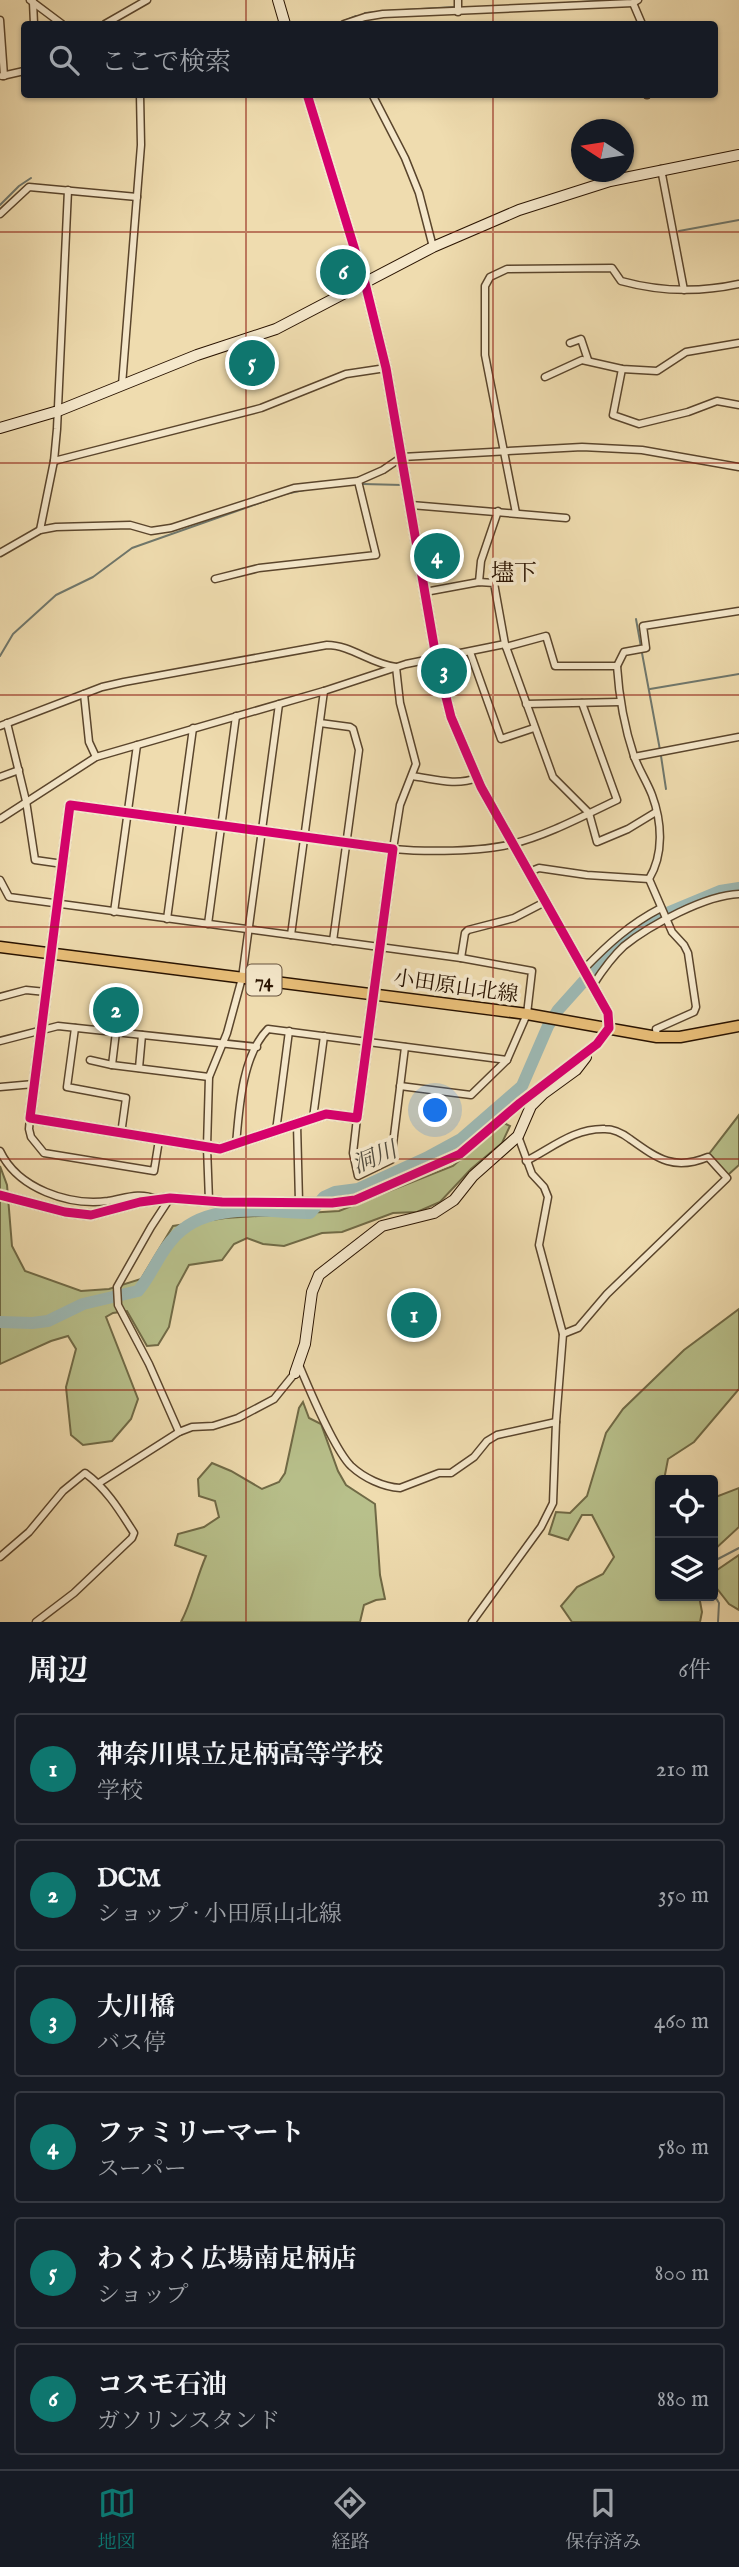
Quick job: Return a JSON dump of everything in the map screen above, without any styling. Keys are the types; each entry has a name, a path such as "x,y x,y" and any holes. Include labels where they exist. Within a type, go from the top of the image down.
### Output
{"main road":[{"name":"小田原山北線","path":"0,947 528,1014 656,1037 680,1037 739,1026"}],"street":[{"path":"110,21 147,0"},
{"path":"278,0 284,21"},
{"path":"458,0 458,12"},
{"path":"32,1 34,21"},
{"path":"32,1 58,21"},
{"path":"365,21 383,13 458,12 552,4 636,1 641,21"},
{"path":"0,20 2,76 21,72"},
{"path":"122,385 141,145 140,98"},
{"path":"1,1193 78,1214 102,1213 141,1202 170,1198 299,1202 355,1200 453,1158 546,1082 587,1053 609,1028 608,1013 512,844 477,778 451,717 436,657 386,368 365,283 308,98"},
{"path":"374,98 415,183 433,247"},
{"path":"0,428 58,411 197,355 276,329 433,247 519,210 610,181 739,155"},
{"path":"661,169 684,290"},
{"path":"0,214 29,187 137,197"},
{"path":"40,530 54,461 68,190"},
{"path":"516,513 485,355 483,299 490,277 515,268 612,268 621,281 660,291 739,284"},
{"path":"570,342 581,339 588,360"},
{"path":"545,377 575,362 588,360 622,369 657,371 686,352 739,343"},
{"path":"54,461 261,408 346,374 386,368"},
{"path":"622,369 612,415 639,425 717,401 739,405"},
{"path":"0,554 40,530 55,527 130,525 150,531 172,528 295,488 359,484 402,457 582,447 642,450 739,467"},
{"path":"215,579 259,568 376,555 359,484"},
{"path":"411,505 566,518"},
{"path":"479,582 481,561 498,511"},
{"path":"425,592 479,582 494,583 505,645 553,777 589,813 597,842 628,830 656,811"},
{"path":"656,1037 656,1029 694,1012 696,1007 688,953 667,920 649,879 660,849 656,811 653,796 634,757 619,702 617,666 624,652 646,648 643,626 739,611"},
{"path":"0,819 96,757 436,657 546,636 555,666 617,666"},
{"path":"63,864 35,860 19,770 4,724 124,682 327,645 344,647 381,666 396,667"},
{"path":"470,652 501,739 534,728"},
{"path":"396,667 400,703 416,764 400,805 393,849 353,1153 358,1176 391,1160 405,1047"},
{"path":"291,936 324,691"},
{"path":"84,694 89,742 96,757"},
{"path":"526,704 619,702"},
{"path":"159,1140 154,1171 58,1155 40,1150 31,1137 29,1129 34,1084 70,806 412,851 512,844 617,800 582,703"},
{"path":"209,1201 209,1077 227,1032 242,978 279,704"},
{"path":"208,924 236,716"},
{"path":"320,723 353,729 359,750 333,941"},
{"path":"167,919 193,728"},
{"path":"634,757 739,737"},
{"path":"114,912 129,814 136,744"},
{"path":"0,777 19,770"},
{"path":"412,776 453,783 477,778"},
{"path":"529,872 538,868 587,875 649,879"},
{"path":"0,880 9,897 461,958 532,971 528,1014 507,1060 471,1095 400,1086"},
{"path":"593,984 624,947 667,920 708,901 739,894"},
{"path":"461,958 465,933 468,930 514,918 545,902"},
{"path":"584,970 612,939 627,927 661,908"},
{"path":"0,997 26,990 46,992"},
{"path":"0,1041 58,1026 257,1047"},
{"path":"75,1028 67,1087 126,1098 121,1134"},
{"path":"236,1145 246,1069 268,1029 507,1060"},
{"path":"276,1131 289,1031"},
{"path":"112,1065 116,1032"},
{"path":"139,1068 142,1035"},
{"path":"313,1118 324,1036"},
{"path":"99,1483 178,1432 192,1427 214,1426 238,1418 274,1399 297,1369 309,1323 312,1292 318,1275 383,1226 434,1213 454,1200 473,1176 518,1136 531,1106 576,1070 585,1061 587,1053"},
{"path":"90,1060 209,1077"},
{"path":"0,1087 34,1084"},
{"path":"30,1118 220,1149 326,1114 357,1118"},
{"path":"297,1124 299,1202"},
{"path":"526,1161 561,1140 605,1129 617,1131 664,1161 689,1163 708,1157 727,1178 623,1278 578,1328 563,1334"},
{"path":"472,1622 551,1511 555,1479 556,1422 563,1334 539,1245 548,1197 544,1186 532,1174 518,1136"},
{"path":"0,1151 8,1164 25,1180 54,1195 93,1202 140,1194 158,1200"},
{"path":"170,1198 117,1287 117,1294 118,1305 149,1364 178,1432"},
{"path":"297,1369 350,1465 371,1480 394,1488 401,1488 439,1473 451,1473 474,1457 487,1441 497,1435 556,1422"},
{"path":"0,1557 29,1532 63,1491 85,1473 99,1483 120,1509 134,1533 132,1538 74,1593 36,1622"}],"green space":[{"path":"739,1115 739,1165 726,1174 709,1154"},
{"path":"504,1123 510,1126 502,1143 471,1169 440,1202 417,1212 393,1213 342,1232 322,1233 284,1246 263,1244 247,1238 234,1244 222,1260 189,1265 177,1287 169,1327 158,1345 147,1346 127,1311 106,1317 138,1399 131,1419 112,1441 83,1445 71,1435 66,1387 76,1349 68,1336 0,1364 0,1166 7,1185 12,1246 25,1271 81,1291 109,1289 141,1279 173,1226 225,1218 339,1211 453,1166"},
{"path":"739,1309 739,1389 694,1442 668,1459 665,1475 655,1475 655,1601 700,1601 700,1622 572,1622 561,1606 577,1587 603,1574 614,1557 592,1515 582,1515 568,1540 549,1534 556,1512 570,1513 587,1496 606,1433 623,1409 684,1350"},
{"path":"303,1402 309,1418 321,1424 346,1485 375,1504 380,1575 385,1599 364,1605 360,1622 181,1622 206,1556 175,1545 178,1534 204,1527 219,1517 215,1501 199,1496 198,1479 212,1463 262,1489 279,1482 285,1473 299,1408"},
{"path":"739,1488 739,1527 718,1546 718,1538 718,1496"},
{"path":"739,1555 739,1610 729,1604 718,1590 718,1569"}],"waterway":[{"path":"566,3 611,0"},
{"path":"387,11 454,7"},
{"path":"365,13 378,12"},
{"path":"344,21 356,16"},
{"path":"0,205 31,178"},
{"path":"679,231 739,220"},
{"path":"363,484 402,485"},
{"path":"0,656 13,634 56,595 93,577 132,548 285,494 309,489"},
{"path":"636,619 641,647"},
{"path":"642,653 660,750"},
{"path":"650,689 739,674"},
{"path":"661,756 666,789"},
{"name":"洞川","path":"0,1322 48,1321 83,1304 138,1291 171,1241 184,1228 200,1219 235,1211 310,1213 324,1197 335,1192 358,1189 461,1139 522,1086 548,1026 558,1010 618,943 655,918 720,891 739,888"},
{"path":"718,1559 739,1548"},
{"path":"718,1601 718,1622"}],"cycle path":[{"path":"0,1195 65,1212 91,1215 140,1202 170,1198 222,1202 332,1203 355,1200 460,1154 520,1103 597,1044 609,1028 608,1013 481,787 451,717 436,657 386,368 365,283 308,98"},
{"path":"70,805 393,849 357,1118 326,1114 220,1149 30,1118 70,805"}],"place":[{"name":"コスモ石油","path":"343,272"},
{"name":"わくわく広場南足柄店","path":"252,363"},
{"name":"ファミリーマート","path":"437,556"},
{"name":"大川橋","path":"444,671"},
{"name":"DCM","path":"116,1010"},
{"name":"神奈川県立足柄高等学校","path":"414,1315"}],"district":[{"name":"壗下","path":"514,572"}]}
